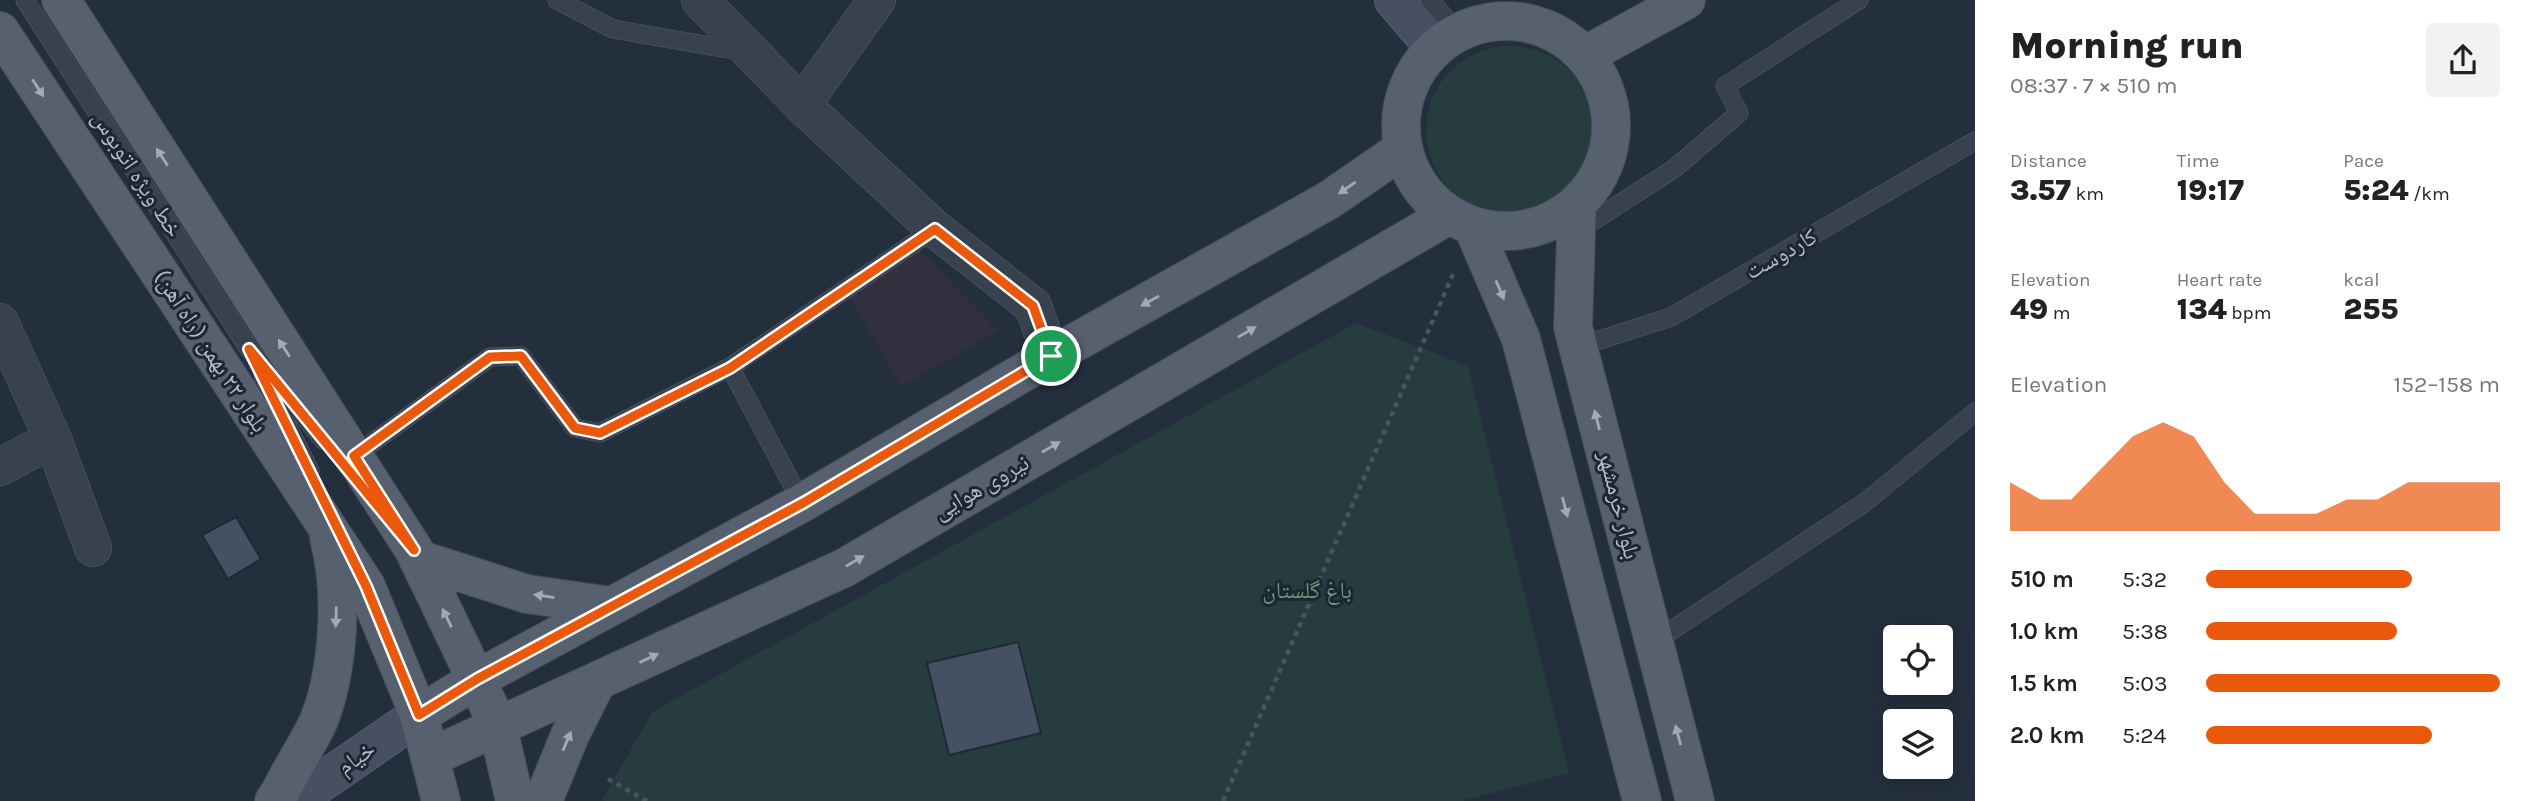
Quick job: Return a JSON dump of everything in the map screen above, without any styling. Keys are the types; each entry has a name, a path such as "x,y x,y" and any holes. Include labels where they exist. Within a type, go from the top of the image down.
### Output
{"main road":[{"path":"61,0 416,555 498,728 515,801"},
{"path":"1394,0 1446,40"},
{"path":"1584,56 1666,3"},
{"path":"1511,21 1538,26 1562,38 1584,56 1599,78 1608,104 1611,132 1606,159 1576,218 1554,220 1528,230 1500,232 1461,221 1427,197 1412,174 1403,149 1400,121 1405,94 1417,69 1446,40 1483,23 1511,21"},
{"name":"بلوار ۲۲ بهمن (راه آهن)","path":"0,31 366,586 419,715 441,801"},
{"path":"419,715 477,679 803,503 1051,356 1329,200 1403,149"},
{"name":"بلوار خرمشهر","path":"1576,218 1573,327 1695,801"},
{"path":"1461,221 1521,339 1642,801"},
{"name":"نیروی هوایی","path":"431,757 844,568 1461,221"},
{"path":"274,801 320,717 330,686 335,650 337,596 335,559 326,526"},
{"path":"416,555 527,594 611,606"},
{"path":"544,801 570,735 596,683"},
{"name":"خیام","path":"294,801 419,715"}],"street":[{"path":"700,0 802,105 935,229 1033,306 1051,356"},
{"path":"802,105 877,0"},
{"path":"0,322 53,439 93,548"},
{"path":"0,467 53,439"}],"lane":[{"name":"خط ویژه اتوبوس","path":"25,0 249,349"},
{"path":"557,0 614,29 752,53"},
{"path":"1430,0 1446,40"},
{"path":"1576,218 1675,169 1739,113 1725,86 1859,0"},
{"name":"کاردوست","path":"1578,347 1671,317 1975,141"},
{"path":"354,456 490,357 521,356 575,428 600,433 730,368 935,229"},
{"path":"249,349 416,555"},
{"path":"249,349 366,586"},
{"path":"730,368 803,503"},
{"path":"1654,642 1864,503 1975,412"}],"path":[{"path":"1223,801 1461,221"},
{"path":"608,779 647,801"}],"shaded area":[{"path":"919,249 998,331 901,387 850,297"}],"green space":[{"path":"1510,46 1542,53 1557,60 1569,71 1580,83 1587,98 1594,130 1587,162 1580,177 1569,189 1557,200 1542,207 1510,214 1478,207 1463,200 1451,189 1440,177 1433,162 1426,130 1433,98 1440,83 1451,71 1463,60 1478,53"},
{"name":"باغ گلستان","path":"1356,323 1468,366 1569,773 1461,801 602,801 652,712"}],"building":[{"path":"236,517 261,559 228,579 202,535"},
{"path":"1018,642 1041,733 949,755 927,663"}],"route":[{"path":"935,229 1033,306 1051,356 803,503 477,679 419,715 366,586 249,349 414,550 354,456 490,357 521,356 575,428 600,433 730,368 935,229"}]}
